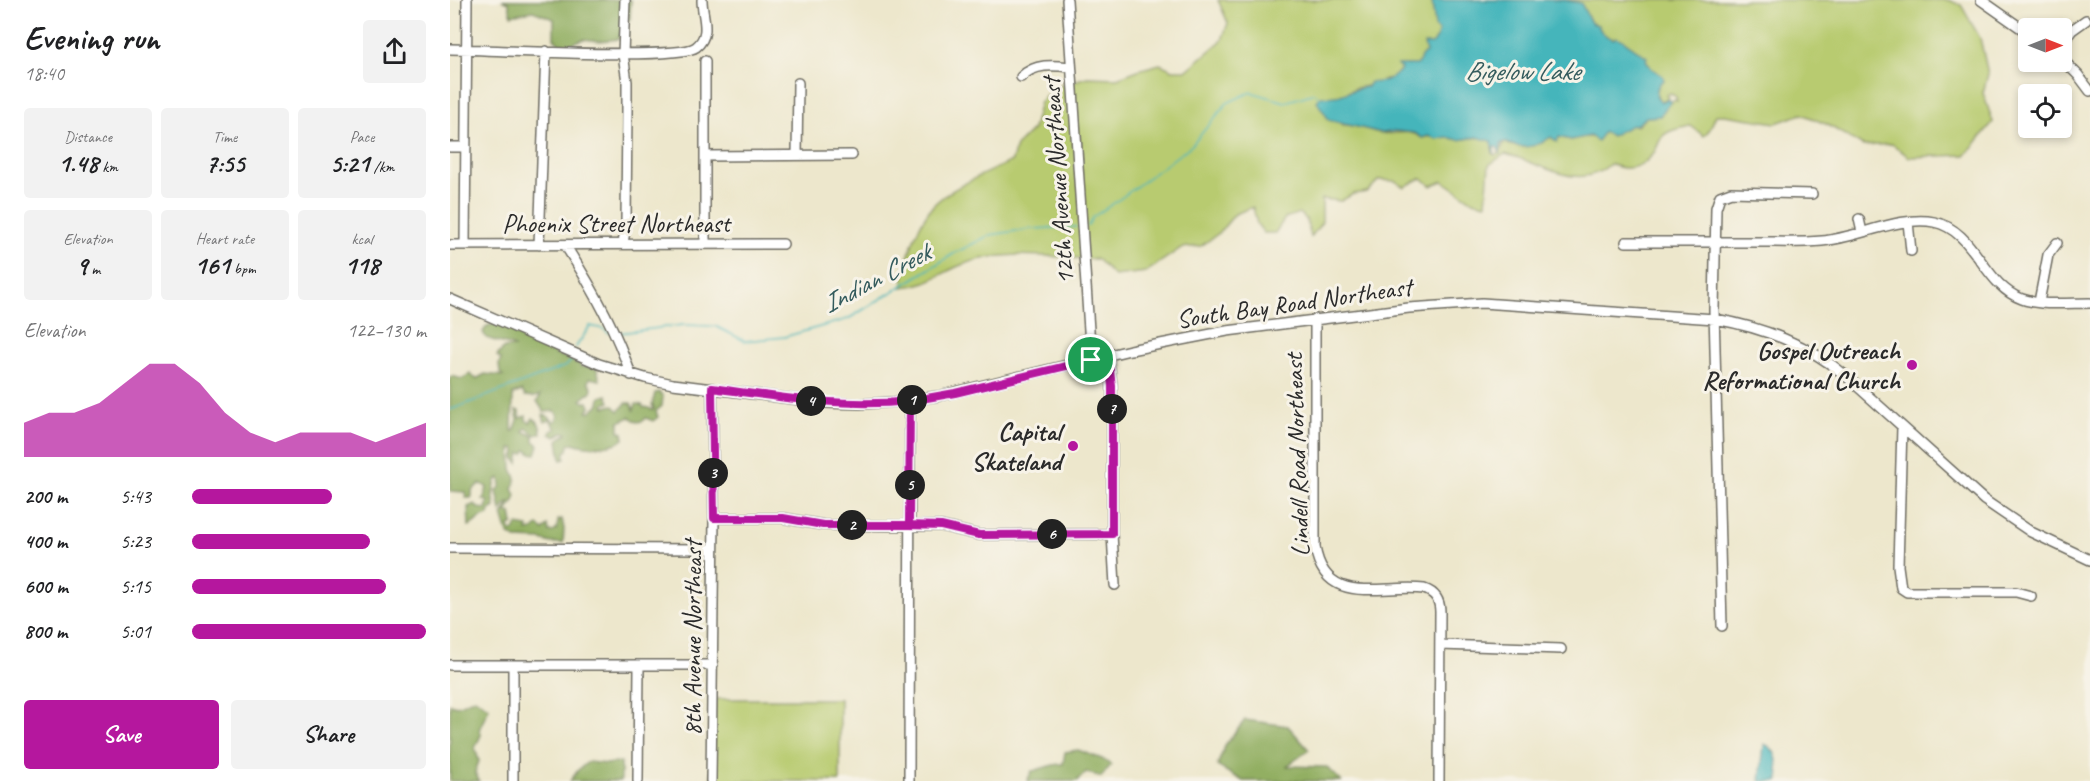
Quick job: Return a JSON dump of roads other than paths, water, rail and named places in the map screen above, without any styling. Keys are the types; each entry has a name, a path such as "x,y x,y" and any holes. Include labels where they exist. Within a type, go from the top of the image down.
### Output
{"street":[{"path":"465,245 466,0"},
{"path":"623,244 626,223 627,109 623,54 625,0"},
{"path":"450,49 623,54 692,50 705,36 702,0"},
{"name":"12th Avenue Northeast","path":"1067,0 1091,360"},
{"path":"1981,0 2018,26"},
{"path":"2072,31 2086,20"},
{"path":"539,245 546,51"},
{"path":"705,61 705,243"},
{"path":"1021,77 1029,70 1039,66 1071,67"},
{"path":"2072,69 2090,91"},
{"path":"798,83 798,155"},
{"path":"450,147 466,147"},
{"path":"705,156 852,155"},
{"path":"1722,626 1714,318 1716,208 1720,196 1738,192 1812,195"},
{"path":"1859,219 1862,232"},
{"path":"1626,242 1820,242 1908,222 1928,221 1950,228 1963,239 2006,290 2022,299 2039,302 2090,303"},
{"path":"1908,222 1911,251"},
{"path":"2039,302 2048,255 2057,243"},
{"name":"Phoenix Street Northeast","path":"450,245 783,244"},
{"path":"565,245 618,340 631,375"},
{"name":"South Bay Road Northeast","path":"450,299 563,349 631,375 673,384 825,403 877,404 955,393 1108,356 1227,331 1409,308 1482,303 1714,318 1763,330 1813,354 1841,372 1963,482 1999,511 2040,537 2090,560"},
{"name":"Lindell Road Northeast","path":"1315,319 1315,547 1317,560 1327,577 1345,587 1419,589 1433,593 1440,605 1439,781"},
{"path":"1108,356 1112,386 1112,534 1115,585"},
{"name":"8th Avenue Northeast","path":"711,781 714,518 712,388"},
{"path":"909,781 910,401"},
{"path":"1902,427 1898,566 1901,588 1907,592 2016,592 2031,596"},
{"path":"714,518 783,518 823,525 941,526 979,535 1112,534"},
{"path":"450,548 712,549"},
{"path":"1440,645 1561,649"},
{"path":"450,664 713,665"},
{"path":"513,665 513,781"},
{"path":"638,781 639,665"}],"water":[{"name":"Bigelow Lake","path":"1432,0 1563,0 1581,3 1591,23 1598,25 1604,34 1614,39 1616,37 1621,39 1647,57 1646,60 1651,68 1663,76 1664,80 1660,83 1656,93 1657,98 1661,102 1667,99 1671,101 1660,116 1646,117 1637,124 1611,136 1604,132 1597,141 1590,136 1571,140 1559,137 1557,142 1551,137 1528,147 1504,142 1501,144 1500,153 1497,147 1494,147 1494,154 1491,141 1477,137 1458,140 1447,137 1422,138 1415,133 1396,131 1382,133 1328,120 1317,101 1322,96 1340,95 1367,87 1370,82 1392,78 1401,69 1398,65 1417,65 1419,63 1421,56 1426,53 1424,44 1432,44 1439,31 1435,27"},
{"path":"1764,744 1769,746 1775,754 1779,781 1760,781"}],"waterway":[{"name":"Indian Creek","path":"1088,226 1093,217 1192,145 1227,103 1251,92 1285,102 1315,93 1320,98"},
{"name":"Indian Creek","path":"619,333 683,325 715,326 745,341 784,337 848,319 955,253 990,235 1030,229 1076,227"},
{"name":"Indian Creek","path":"576,347 590,326 604,329 609,333"},
{"name":"Indian Creek","path":"450,410 566,366 572,360"}],"place":[{"name":"Gospel Outreach Reformational Church","path":"1912,365"},
{"name":"Capital Skateland","path":"1073,446"}]}
